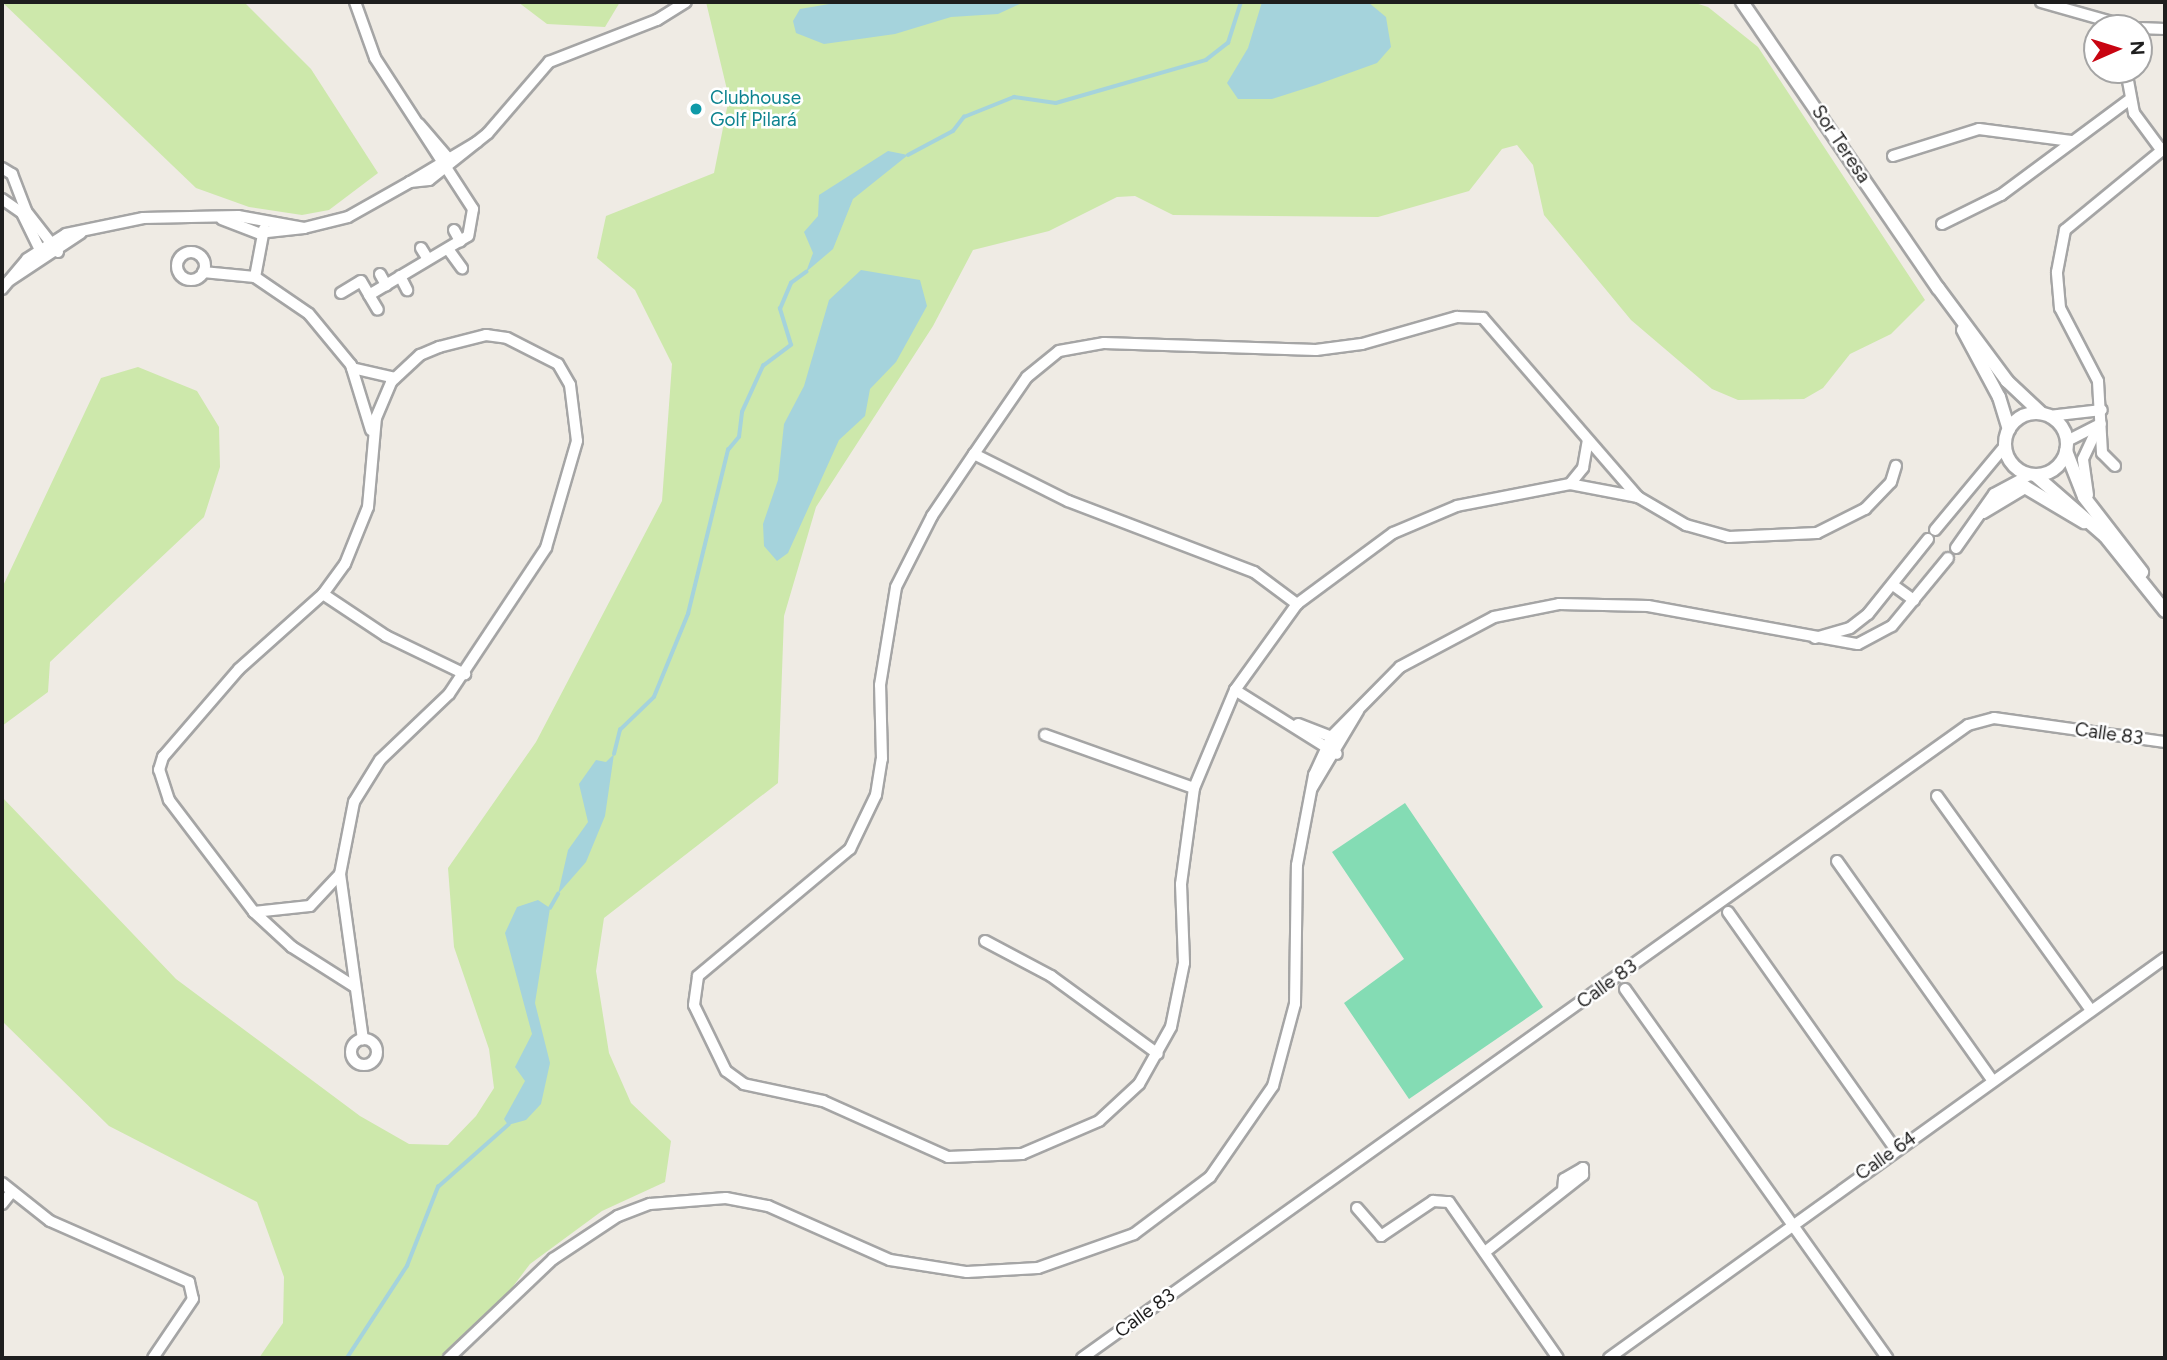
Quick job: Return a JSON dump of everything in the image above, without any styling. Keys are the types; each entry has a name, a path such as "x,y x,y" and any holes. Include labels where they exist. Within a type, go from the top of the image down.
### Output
{"street":[{"path":"355,2 375,58 473,209 468,236 369,295"},
{"path":"222,219 263,233 304,228 348,217 478,142 550,62 686,2"},
{"name":"Sor Teresa","path":"1742,2 1938,288 2007,381 2045,414 2066,446 2075,484 2165,609"},
{"path":"2041,2 2083,14"},
{"path":"2115,466 2102,453 2102,410 2092,363 2058,299 2063,236 2164,150 2129,100 2127,84"},
{"path":"1942,224 2001,195 2129,100"},
{"path":"1894,156 1979,129 2071,141"},
{"path":"2,168 12,173 26,211 55,247"},
{"path":"2,199 22,213 47,260"},
{"path":"2,289 40,251 55,247 81,233 164,216 266,222 304,228"},
{"path":"255,276 266,222"},
{"path":"454,230 460,241"},
{"path":"9,280 47,260 55,247"},
{"path":"421,247 428,259"},
{"path":"448,249 462,268"},
{"path":"204,271 255,276 309,314 352,368 373,437"},
{"path":"380,274 386,285"},
{"path":"400,276 407,290"},
{"path":"341,293 361,281 378,310"},
{"name":"Sor Teresa","path":"1938,288 2000,397 2009,429 2005,446 2013,464 2033,474 2105,536 2165,609"},
{"path":"1638,497 1493,324 1473,316 1316,350 1081,345 1040,362 932,516 896,587 880,685 882,759 866,820 834,868 698,976 694,1005 734,1079 823,1101 948,1157 1022,1154 1069,1137 1123,1102 1158,1054 1180,999 1182,873 1194,788 1235,690 1297,604 1365,551 1424,519 1492,495 1570,484 1638,497 1705,532 1788,539 1816,533 1865,509 1891,482 1896,466"},
{"path":"355,987 292,947 254,912 169,800 159,770 163,757 239,669 323,594 345,564 369,507 373,437 383,396 395,379 420,355 486,335 547,355 570,385 576,441 559,519 465,674 366,779 354,802 340,874 363,1040"},
{"path":"352,368 395,379"},
{"path":"2009,429 2026,414 2102,410"},
{"path":"1955,548 2003,485 2058,466 2066,446 2101,424"},
{"path":"2094,509 2083,459 2101,424"},
{"path":"1570,484 1583,468 1588,440"},
{"path":"1936,530 2005,446"},
{"path":"974,453 1068,501 1254,572 1297,604"},
{"path":"1983,512 2003,495 2025,488 2105,536"},
{"path":"1807,639 1850,628 1893,586 1928,540"},
{"path":"449,1358 553,1259 618,1216 650,1204 726,1198 768,1206 890,1260 992,1273 1062,1262 1155,1222 1216,1170 1273,1086 1295,1004 1297,865 1312,788 1326,747 1359,709 1428,648 1494,617 1559,604 1648,606 1839,645 1875,638 1914,600 1948,558"},
{"path":"1893,586 1914,600"},
{"path":"323,594 386,636 465,674"},
{"path":"1235,690 1297,724 1343,743"},
{"path":"1312,788 1337,754 1359,709"},
{"name":"Calle 83","path":"1082,1358 1968,725 1994,718 2165,742"},
{"path":"1297,724 1337,754"},
{"path":"1045,735 1194,788"},
{"path":"1937,796 2091,1010"},
{"path":"1837,861 1992,1080"},
{"path":"254,912 310,906 340,874"},
{"path":"1728,912 1895,1149"},
{"path":"985,941 1051,976 1158,1054"},
{"name":"Calle 64","path":"1609,1358 1895,1149 2165,958"},
{"path":"1625,989 1886,1358"},
{"path":"2,1183 11,1193 71,1231 189,1282 193,1298 153,1358"},
{"path":"1485,1252 1563,1191"},
{"path":"2,1204 11,1193"},
{"path":"1357,1208 1381,1236 1433,1200 1445,1200 1485,1252 1558,1358"}],"green space":[{"path":"2,2 244,2 311,69 378,173 329,210 302,215 249,207 196,188"},
{"path":"518,2 620,2 605,27 547,24"},
{"path":"706,2 1692,2 1708,7 1758,47 1925,300 1891,334 1850,354 1823,388 1804,399 1738,400 1712,389 1631,320 1544,215 1533,165 1517,145 1502,149 1469,191 1378,217 1173,215 1135,196 1117,197 1049,231 973,250 933,326 816,507 784,616 778,783 604,918 596,971 609,1053 631,1103 671,1141 665,1182 602,1211 530,1264 489,1318 439,1358 259,1358 283,1323 284,1277 257,1202 109,1126 2,1021 2,797 176,979 360,1116 409,1144 448,1145 476,1116 494,1088 489,1049 454,947 448,868 536,742 662,501 672,364 635,290 597,258 606,216 714,173 729,98"},
{"path":"138,367 197,391 219,427 220,467 204,517 50,662 48,692 2,726 2,588 101,378"},
{"path":"1405,803 1543,1007 1409,1099 1344,1003 1404,959 1332,852"}],"water":[{"path":"841,2 1024,2 998,14 951,17 895,34 824,44 796,33 793,21 800,9"},
{"path":"1262,2 1368,2 1386,17 1391,47 1377,63 1316,85 1272,99 1238,99 1227,83 1248,48"},
{"path":"888,151 908,155 853,199 833,249 806,272 813,253 804,232 818,216 819,195"},
{"path":"861,270 920,280 927,306 896,362 870,389 865,416 839,440 788,553 777,561 764,546 763,524 778,480 784,424 804,386 829,300"},
{"path":"614,754 605,816 586,862 558,894 568,850 588,822 579,784 596,760 606,762"},
{"path":"538,900 550,908 535,1003 550,1063 541,1104 526,1120 508,1125 504,1119 525,1081 515,1067 532,1034 505,933 517,907"}],"waterway":[{"path":"908,155 953,131 964,117 1014,97 1056,103 1206,60 1228,43 1241,2"},
{"path":"614,754 620,730 654,697 688,614 728,450 739,437 742,412 763,366 791,345 780,309 791,283 806,272"},
{"path":"550,908 558,894"},
{"path":"347,1358 407,1266 438,1187 508,1125"}],"place":[{"name":"Clubhouse Golf Pilará","path":"696,109"}]}
